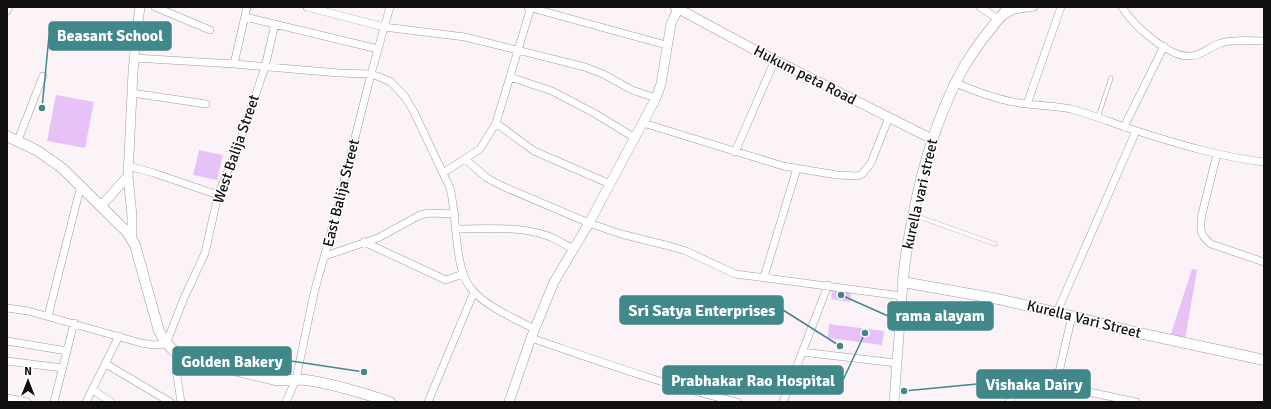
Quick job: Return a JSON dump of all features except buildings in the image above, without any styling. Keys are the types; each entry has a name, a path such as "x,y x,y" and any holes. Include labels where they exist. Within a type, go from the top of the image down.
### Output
{"main road":[{"name":"kurella vari street","path":"902,282 913,214 922,171 932,139 946,103 966,64 998,19 1009,7"},
{"path":"7,136 38,151 62,168 122,226 135,245 159,331 166,344 176,353 196,361 275,380 285,381 296,379 324,383 390,402"},
{"name":"Kurella Vari Street","path":"902,282 998,299 1139,333 1264,360"}],"street":[{"path":"7,11 9,7"},
{"path":"132,239 132,216 128,166 134,58 140,7"},
{"path":"155,7 210,30"},
{"path":"234,64 247,7"},
{"path":"307,7 384,27 453,35 518,50 594,70 632,90 656,98"},
{"name":"East Balija Street","path":"286,402 296,379 314,293 390,7"},
{"path":"443,172 466,160 480,149 496,123 530,7 666,45"},
{"path":"980,7 998,19 1014,10 1034,7"},
{"path":"1027,104 1061,7"},
{"path":"1122,7 1132,21 1142,31 1164,46 1181,55 1189,57 1197,55 1223,42 1264,42"},
{"path":"509,402 530,338 554,282 589,223 656,98 661,84 666,45 671,24 678,8"},
{"name":"Hukum peta Road","path":"678,8 775,60 932,139"},
{"path":"245,17 378,49"},
{"name":"West Balija Street","path":"166,344 184,298 205,253 218,195 240,141 265,67 275,24"},
{"path":"1124,127 1164,46"},
{"path":"134,58 371,74 391,82 405,97 414,112 450,188 455,214 459,254 466,282 474,292 494,306 534,329"},
{"path":"735,152 775,60"},
{"path":"18,140 43,76"},
{"path":"510,77 552,91 594,113 635,138"},
{"path":"956,83 976,92 1027,104 1064,108 1136,131 1218,154 1264,162"},
{"path":"132,93 206,104"},
{"path":"643,123 783,166 837,175 857,176 862,174 871,163 889,117"},
{"path":"496,123 534,151 610,184"},
{"path":"1056,312 1136,131"},
{"path":"1218,154 1202,214 1202,235 1211,244 1264,262"},
{"path":"466,160 487,178 502,186 589,223 621,234 686,251 735,274 902,296"},
{"path":"128,166 154,172 218,195"},
{"path":"764,278 797,168"},
{"path":"101,206 128,176"},
{"path":"48,316 81,185"},
{"path":"325,256 392,231 420,215 455,214"},
{"path":"456,229 527,231 555,239 574,249"},
{"path":"364,242 446,280 463,274"},
{"path":"894,402 902,282"},
{"path":"783,402 828,286"},
{"path":"428,402 474,292"},
{"path":"7,308 48,316 154,345 166,344"},
{"path":"1009,402 1014,393 1020,391 1049,391 1056,385 1072,316"},
{"path":"54,402 74,324"},
{"path":"86,402 119,336"},
{"path":"530,338 693,391 737,402"},
{"path":"7,341 67,351"},
{"path":"802,352 896,363"},
{"path":"176,353 176,370 181,402"},
{"path":"7,362 63,368"},
{"path":"106,364 170,402"},
{"path":"1056,385 1119,400 1136,402"},
{"path":"93,390 110,402"},
{"path":"7,398 27,402"}],"lane":[{"path":"1098,118 1112,78"},
{"path":"913,214 995,244"}],"place":[{"name":"Beasant School","path":"42,108"},
{"name":"rama alayam","path":"841,295"},
{"name":"Prabhakar Rao Hospital","path":"865,333"},
{"name":"Sri Satya Enterprises","path":"840,346"},
{"name":"Golden Bakery","path":"364,372"},
{"name":"Vishaka Dairy","path":"904,391"}]}
